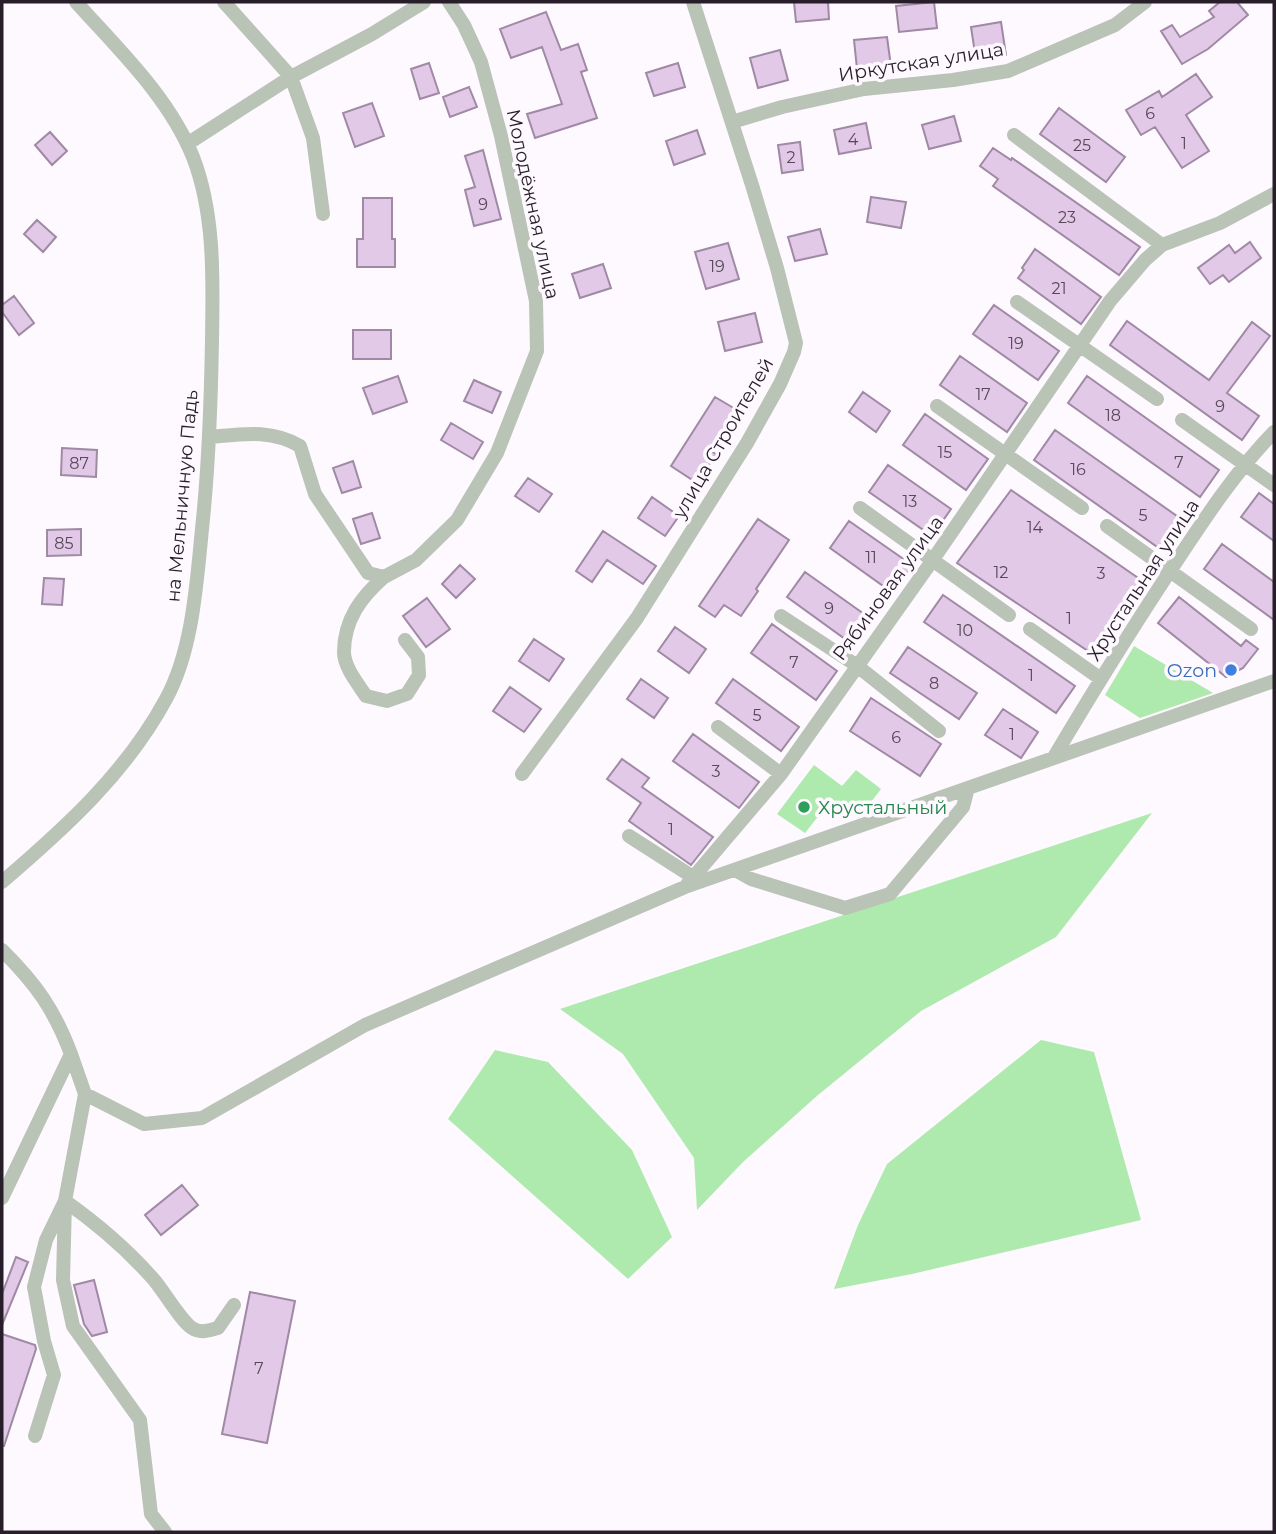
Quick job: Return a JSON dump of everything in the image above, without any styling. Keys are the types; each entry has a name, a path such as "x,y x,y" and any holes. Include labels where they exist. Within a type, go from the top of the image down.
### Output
{"street":[{"name":"на Мельничную Падь","path":"2,882 82,811 117,773 144,736 167,696 181,662 191,613 211,438 213,286 208,222 200,179 187,144 159,98 76,2"},
{"path":"224,2 290,76 313,138 323,214"},
{"path":"187,144 290,76 372,34 424,2"},
{"name":"Молодёжная улица","path":"405,640 418,657 419,675 407,694 387,701 366,696 354,680 344,654 350,619 365,594 384,578 416,559 457,520 497,453 537,351 536,301 501,136 481,62 464,25 449,2"},
{"name":"улица Строителей","path":"522,775 637,618 747,443 780,384 796,343 777,268 693,2"},
{"name":"Иркутская улица","path":"732,122 782,107 864,89 953,80 1007,71 1115,25 1145,2"},
{"path":"1014,135 1162,245 1220,223 1274,194"},
{"name":"Рябиновая улица","path":"689,882 781,774 932,561 1110,301 1145,260 1162,245"},
{"path":"1017,302 1157,399"},
{"path":"937,406 1082,508"},
{"path":"1182,420 1274,485"},
{"name":"Хрустальная улица","path":"1054,757 1171,570 1245,465 1274,432"},
{"path":"211,438 267,433 286,438 300,446 315,494 368,573 384,578"},
{"path":"860,508 1009,615"},
{"path":"1107,526 1251,629"},
{"path":"781,617 856,665 939,731"},
{"path":"1030,629 1101,679"},
{"path":"85,1094 144,1124 202,1118 365,1025 689,882 735,870 1274,681"},
{"path":"718,727 781,774"},
{"path":"735,870 751,879 845,908 890,894 963,807 968,788"},
{"path":"629,836 689,882"},
{"path":"2,950 30,979 59,1024 85,1094 65,1201 63,1280 73,1326 140,1420 151,1514 164,1532"},
{"path":"2,1198 71,1054"},
{"path":"65,1201 102,1227 126,1250 155,1282 190,1328 202,1332 218,1328 234,1305"},
{"path":"35,1436 54,1375 44,1341 34,1287 46,1240 65,1201"}],"green space":[{"path":"1134,646 1213,693 1140,718 1105,695"},
{"name":"Хрустальный","path":"814,765 842,786 856,770 881,789 859,818 832,799 805,833 777,814"},
{"path":"1152,813 1056,937 921,1011 818,1095 743,1162 697,1210 694,1158 623,1054 560,1009"},
{"path":"1041,1040 1094,1052 1141,1220 912,1274 834,1289 858,1225 887,1164"},
{"path":"495,1050 548,1062 632,1150 672,1237 628,1279 448,1119"}],"building":[{"path":"794,2 828,2 829,19 796,22"},
{"path":"934,2 937,28 899,32 896,6"},
{"path":"1220,2 1237,2 1248,15 1208,49 1182,64 1161,31 1172,25 1180,37 1214,17 1209,11"},
{"path":"546,12 561,50 578,44 587,70 581,72 597,118 535,138 527,114 562,104 542,47 511,58 500,29"},
{"path":"1001,22 1006,55 976,60 971,27"},
{"path":"887,37 891,66 857,69 854,40"},
{"path":"780,50 788,80 758,88 750,58"},
{"path":"429,63 439,93 420,99 411,69"},
{"path":"678,63 685,87 654,96 646,73"},
{"path":"1196,74 1212,97 1186,115 1209,151 1182,168 1155,127 1141,135 1126,110 1159,91 1162,97"},
{"path":"469,87 477,107 450,117 443,97"},
{"path":"372,103 384,136 355,147 343,113"},
{"path":"1059,108 1125,157 1106,182 1040,134"},
{"path":"954,116 961,141 929,149 922,125"},
{"path":"866,123 871,148 839,154 834,130"},
{"path":"697,130 705,154 674,165 666,141"},
{"path":"50,132 67,151 52,165 35,145"},
{"path":"800,142 803,170 782,173 778,145"},
{"path":"993,148 1011,160 1012,158 1140,247 1119,275 993,186 998,179 980,166"},
{"path":"483,150 501,219 474,226 465,190 475,187 465,156"},
{"path":"871,197 906,202 901,228 867,222"},
{"path":"363,198 392,198 395,267 357,267 357,239 363,239"},
{"path":"37,220 56,237 43,252 24,234"},
{"path":"820,229 827,254 795,261 788,237"},
{"path":"1250,242 1261,258 1229,282 1223,275 1210,284 1198,268 1229,245 1235,253"},
{"path":"728,243 739,279 706,289 695,252"},
{"path":"1035,249 1101,297 1081,324 1018,278"},
{"path":"603,264 611,288 580,298 572,274"},
{"path":"14,296 34,323 19,335 2,312 2,305"},
{"path":"994,305 1059,351 1038,380 973,334"},
{"path":"755,313 762,342 725,351 718,322"},
{"path":"1127,321 1209,380 1252,322 1270,336 1227,393 1259,416 1242,440 1110,345"},
{"path":"353,330 391,330 391,359 353,359"},
{"path":"960,356 1027,403 1007,432 940,385"},
{"path":"398,376 407,402 373,414 363,388"},
{"path":"1087,376 1219,470 1200,497 1068,403"},
{"path":"474,380 501,392 492,413 464,401"},
{"path":"863,392 890,411 876,432 849,412"},
{"path":"715,397 737,410 711,451 716,454 697,483 671,466"},
{"path":"925,414 988,459 966,490 903,445"},
{"path":"451,423 483,442 473,459 441,440"},
{"path":"1055,430 1184,521 1163,551 1034,460"},
{"path":"62,448 97,450 96,477 61,475"},
{"path":"353,461 361,487 342,493 333,468"},
{"path":"888,465 951,509 932,536 869,492"},
{"path":"528,478 552,494 539,512 515,496"},
{"path":"1011,490 1144,582 1094,655 957,563"},
{"path":"1259,493 1274,504 1274,541 1241,517"},
{"path":"652,497 679,516 665,536 638,518"},
{"path":"372,513 380,538 361,544 353,519"},
{"path":"758,519 789,540 741,616 724,605 715,617 699,606"},
{"path":"849,521 912,565 893,593 830,548"},
{"path":"81,529 81,555 47,556 47,530"},
{"path":"603,531 656,566 643,584 607,560 592,582 576,571"},
{"path":"1222,544 1274,582 1274,620 1204,569"},
{"path":"460,565 475,579 456,598 442,584"},
{"path":"805,572 871,619 852,644 787,597"},
{"path":"44,578 64,579 62,605 42,604"},
{"path":"943,595 1075,686 1056,713 924,622"},
{"path":"1179,597 1241,646 1246,640 1258,649 1243,668 1226,677 1158,623"},
{"path":"427,598 450,629 426,647 403,616"},
{"path":"772,624 837,671 816,700 751,653"},
{"path":"675,627 706,649 689,673 658,651"},
{"path":"534,639 564,659 549,681 519,661"},
{"path":"908,647 977,693 959,719 890,673"},
{"path":"641,679 668,698 654,718 627,699"},
{"path":"733,679 799,727 781,751 716,703"},
{"path":"510,687 541,709 524,732 493,711"},
{"path":"871,698 941,744 920,776 850,731"},
{"path":"1003,709 1038,732 1021,758 985,735"},
{"path":"693,734 759,782 739,808 673,761"},
{"path":"622,759 649,778 642,787 713,837 691,865 629,821 641,803 607,779"},
{"path":"182,1185 198,1205 161,1235 145,1215"},
{"path":"16,1257 28,1262 2,1325 2,1294"},
{"path":"94,1280 107,1332 92,1336 84,1324 74,1285"},
{"path":"250,1292 295,1301 267,1443 222,1434"},
{"path":"2,1334 35,1345 36,1349 4,1446 2,1446"}],"place":[{"name":"Ozon","path":"1231,670"},
{"name":"Хрустальный","path":"804,807"}]}
